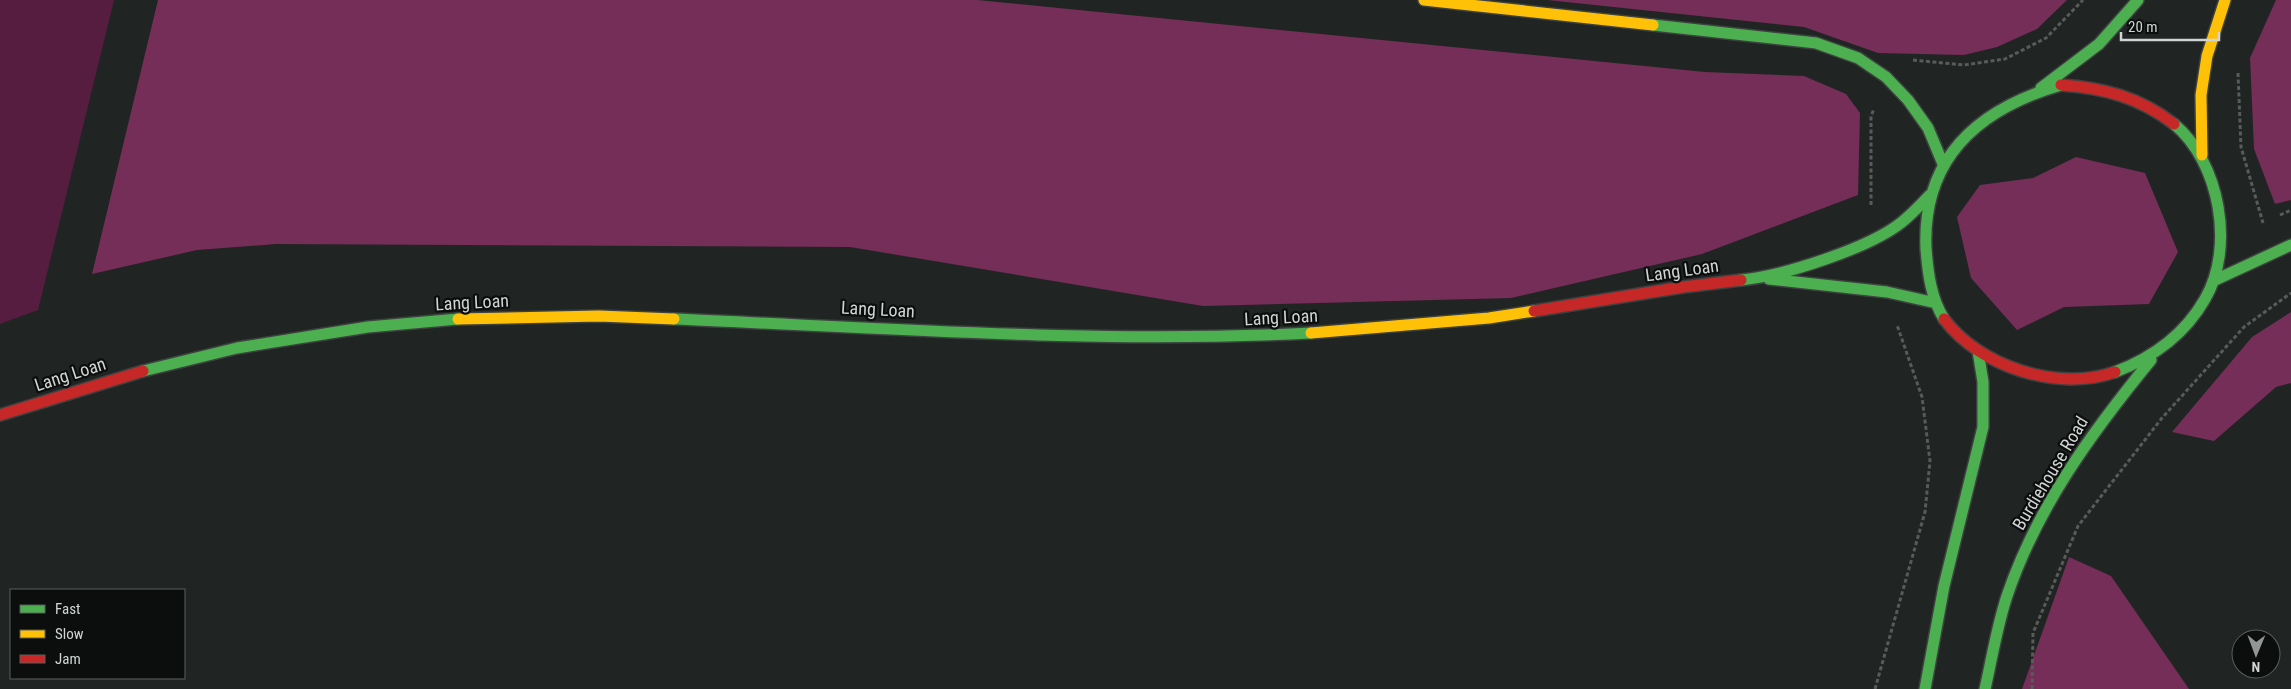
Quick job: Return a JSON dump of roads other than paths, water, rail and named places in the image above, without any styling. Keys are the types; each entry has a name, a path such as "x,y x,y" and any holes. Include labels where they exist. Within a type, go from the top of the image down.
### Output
{"main road":[{"path":"1424,0 1816,43 1858,58 1886,77 1908,100 1928,128 1943,164"},
{"path":"2038,90 2099,44 2138,0"},
{"path":"2202,155 2201,95 2207,56 2225,0"},
{"path":"2061,84 2095,88 2132,98 2157,111 2184,132 2202,155 2216,193 2221,234 2213,281 2200,305 2185,326 2160,349 2144,360 2113,374 2078,380 2057,380 2009,366 1978,351 1950,327 1936,302 1930,286 1926,246 1930,195 1943,164 1959,143 1989,115 2016,99 2038,90 2061,84"},
{"name":"Lang Loan","path":"0,415 116,378 237,348 368,327 486,317 627,317 1062,335 1231,337 1351,331 1489,318 1683,287 1763,278 1854,248 1879,236 1902,222 1930,195"},
{"path":"2213,281 2291,245"},
{"name":"Lang Loan","path":"1763,278 1887,292 1936,302"},
{"name":"Burdiehouse Road","path":"1984,689 2006,597 2028,542 2050,499 2111,408 2160,349"},
{"path":"1925,689 1944,586 1983,427 1983,382 1978,351"}]}
